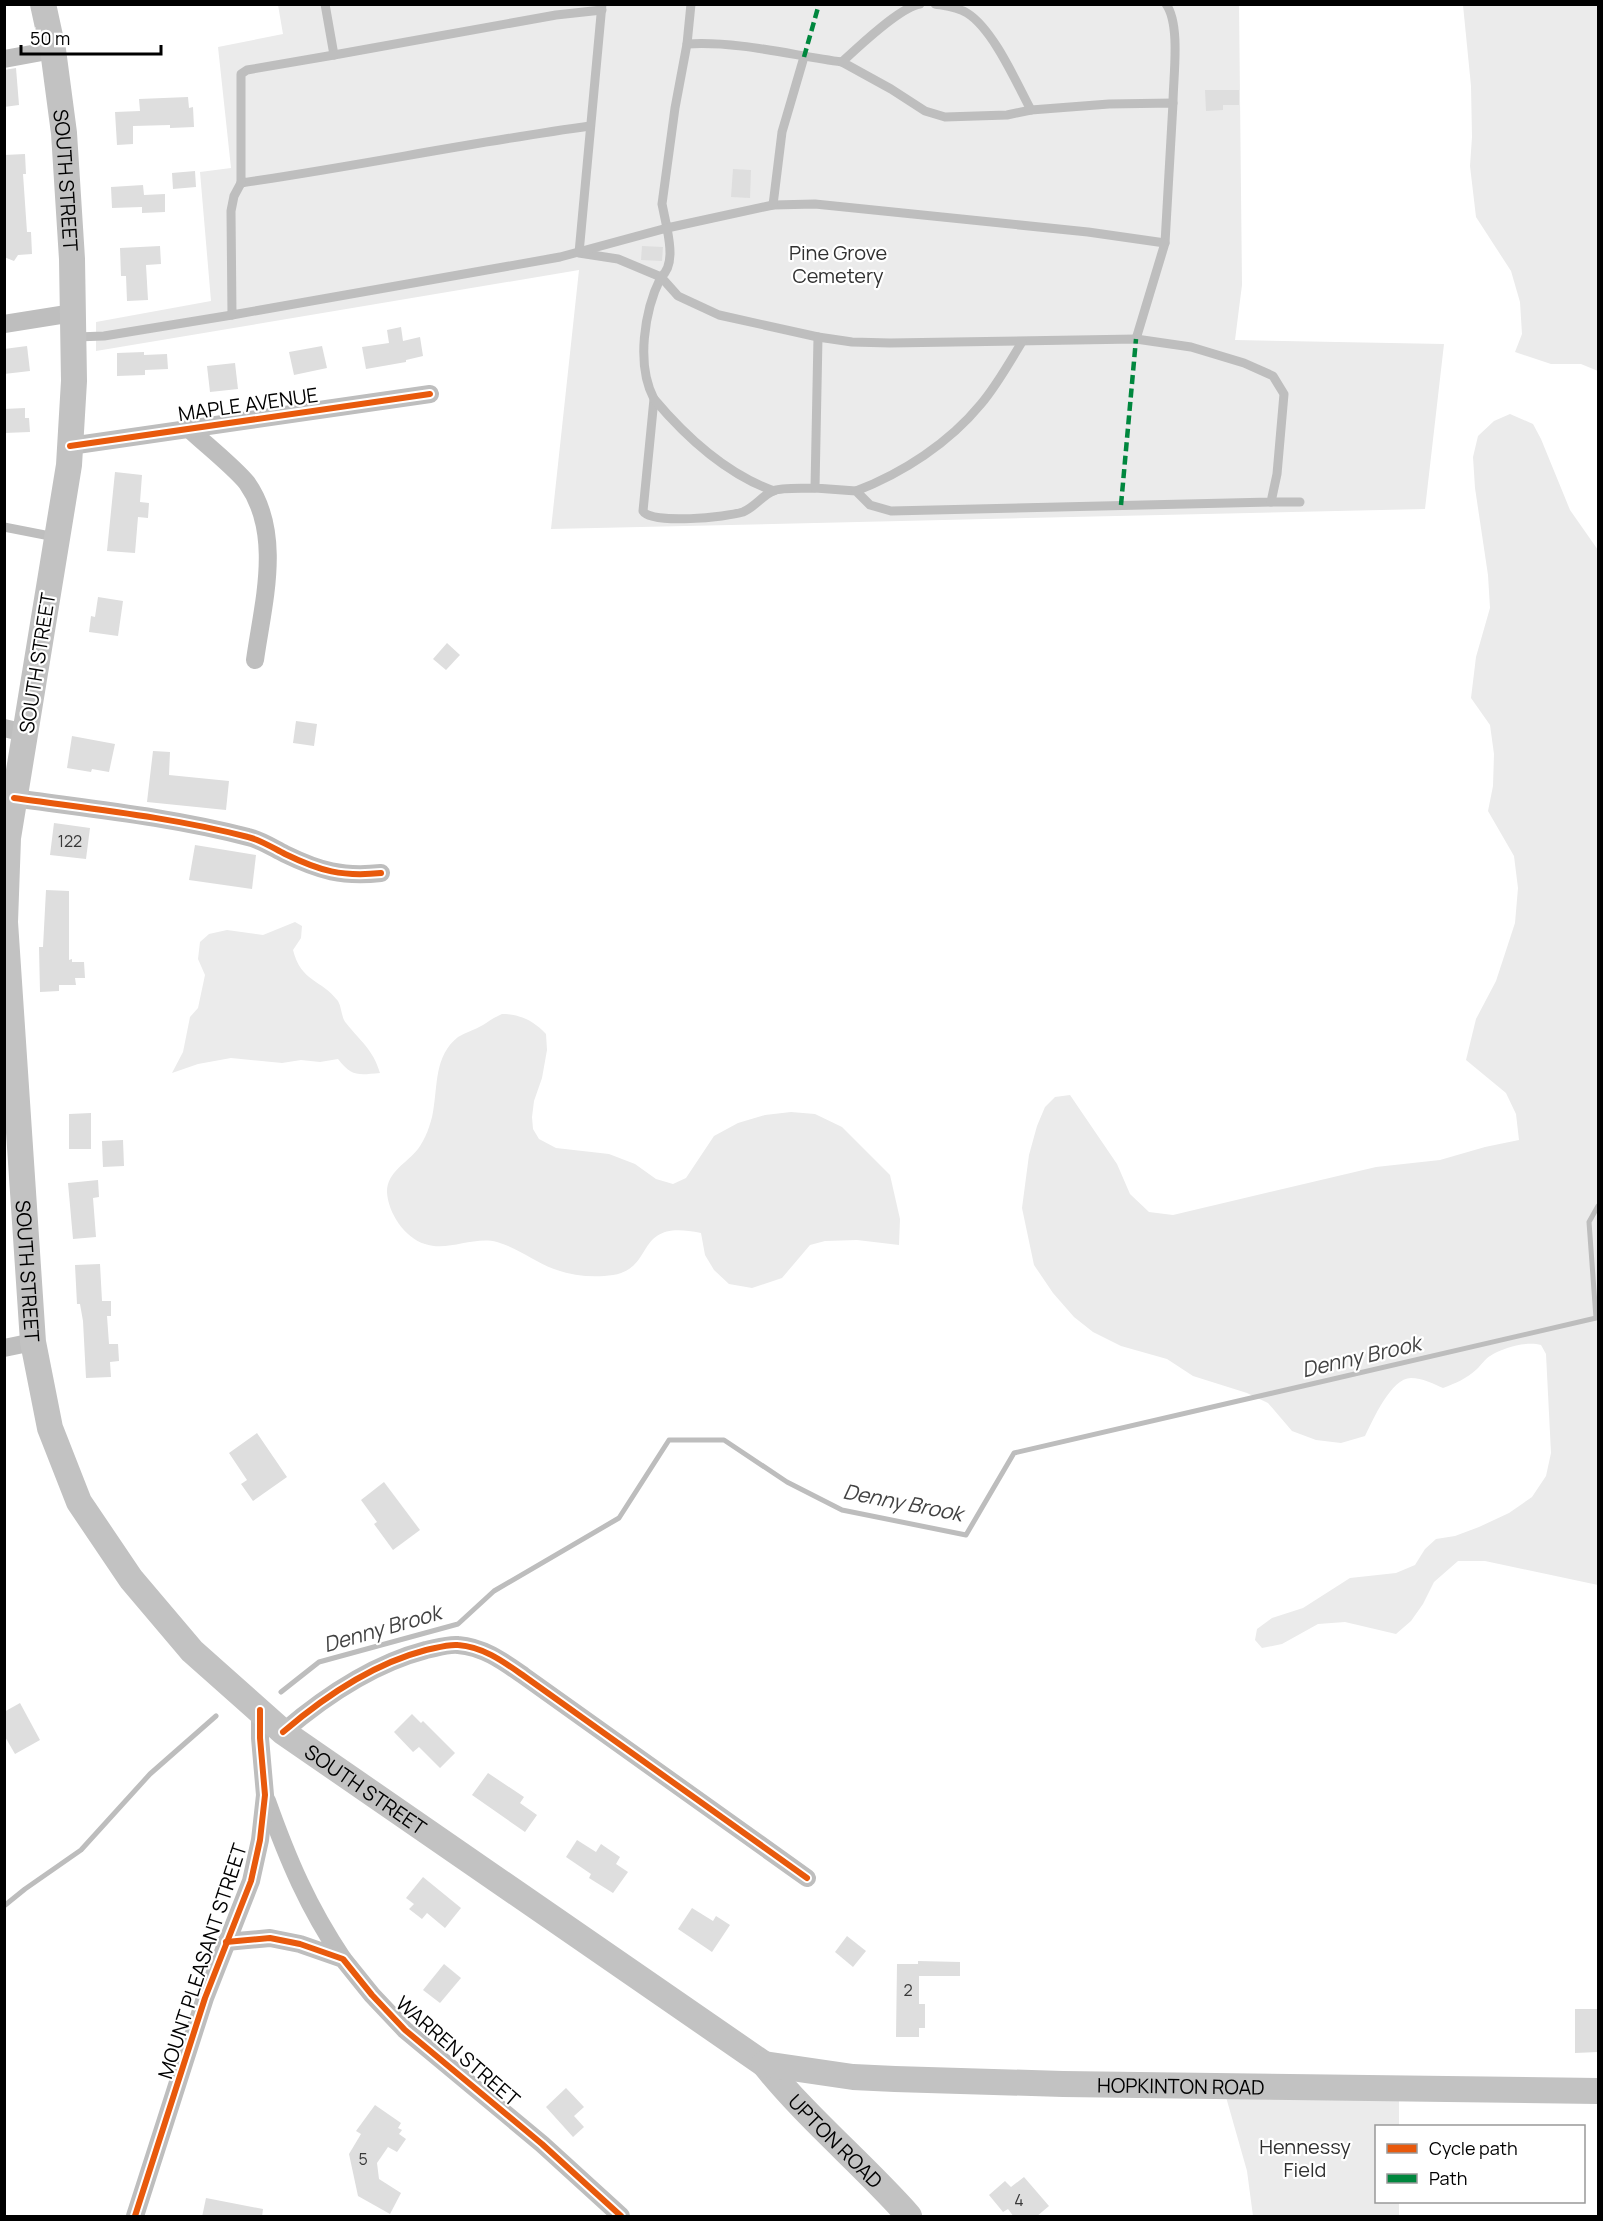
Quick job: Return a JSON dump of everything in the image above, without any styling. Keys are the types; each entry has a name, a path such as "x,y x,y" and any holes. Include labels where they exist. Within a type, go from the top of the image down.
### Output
{"main road":[{"name":"SOUTH STREET","path":"43,4 53,50 65,144 74,381 70,446 57,538 15,731 14,798 8,838 5,922 33,1342 50,1428 79,1502 131,1579 192,1651 283,1732 764,2064"},
{"name":"HOPKINTON ROAD","path":"764,2064 853,2077 895,2079 1063,2084 1599,2091"},
{"name":"UPTON ROAD","path":"764,2064 787,2092 880,2184 909,2217"}],"street":[{"path":"4,59 53,50"},
{"path":"4,324 73,325"},
{"name":"MAPLE AVENUE","path":"70,446 430,394"},
{"path":"189,429 246,483 262,511 267,540 267,570 255,660"},
{"path":"14,798 151,817 218,830 252,837 308,865 330,872 352,876 381,873"},
{"path":"4,1348 33,1342"},
{"path":"283,1732 307,1711 334,1693 364,1675 411,1654 457,1645 479,1650 499,1658 525,1676 807,1878"},
{"name":"MOUNT PLEASANT STREET","path":"135,2217 205,1998 251,1881 260,1840 265,1795 260,1710"},
{"name":"WARREN STREET","path":"265,1795 294,1873 313,1912 343,1959 372,1995 405,2030 542,2145 621,2217"},
{"path":"226,1942 270,1938 300,1944 343,1959"}],"lane":[{"path":"325,4 334,55"},
{"path":"691,4 662,204 670,243 669,266 651,297 645,353 646,384 654,399 686,434 718,460 752,483 774,491 815,488 856,490 886,479 916,461 951,434 981,405 1022,342"},
{"path":"842,62 897,16 914,5 920,4"},
{"path":"935,4 949,6 966,13 983,27 1031,110"},
{"path":"1136,339 1165,243 1173,103 1173,24 1166,4"},
{"path":"232,315 231,211 234,196 241,183 241,74 247,70 602,7 579,253"},
{"path":"687,44 754,47 842,62 873,78 925,111 945,117 1007,115 1031,110 1108,104 1173,103"},
{"path":"773,205 782,132 804,57"},
{"path":"241,183 354,166 514,136 590,126"},
{"path":"73,325 104,336 232,315 579,253 667,228 773,205 815,204 1088,232 1165,243"},
{"path":"579,253 618,259 661,278 678,296 719,315 818,338 890,343 1136,339 1191,346 1244,363 1273,376 1284,394 1271,502"},
{"path":"815,488 818,338"},
{"path":"654,399 643,508 645,515 676,519 722,516 743,511 759,503 774,491"},
{"path":"856,490 870,505 891,511 1300,502"},
{"path":"4,527 57,538"}],"green space":[{"name":"Pine Grove Cemetery","path":"1239,4 1242,285 1235,340 1444,344 1425,509 551,529 579,270 96,351 96,322 211,301 200,172 231,168 218,47 283,34 278,5"},
{"path":"1463,5 1598,5 1598,371 1581,364 1551,364 1515,352 1522,334 1520,302 1511,271 1476,217 1470,166 1471,86"},
{"path":"1510,414 1533,424 1570,510 1598,550 1598,1585 1485,1561 1458,1561 1434,1582 1411,1621 1396,1634 1345,1622 1318,1624 1282,1644 1262,1648 1255,1640 1257,1629 1272,1618 1303,1608 1350,1578 1396,1573 1415,1565 1425,1549 1436,1539 1455,1536 1479,1527 1509,1513 1532,1497 1546,1476 1551,1453 1546,1354 1541,1345 1535,1344 1508,1348 1488,1357 1465,1378 1443,1388 1419,1379 1404,1380 1390,1392 1365,1436 1341,1443 1316,1440 1292,1431 1268,1403 1247,1393 1193,1376 1167,1359 1121,1346 1093,1332 1074,1317 1053,1293 1034,1265 1022,1208 1029,1155 1045,1107 1055,1097 1070,1095 1117,1164 1130,1194 1149,1212 1173,1215 1376,1167 1440,1160 1519,1140 1516,1114 1506,1093 1466,1060 1476,1019 1496,981 1515,923 1518,888 1514,856 1488,811 1493,786 1494,754 1490,725 1471,698 1476,657 1490,608 1473,457 1478,436 1494,421"},
{"path":"295,922 302,926 301,938 293,950 301,968 338,1001 344,1021 370,1051 380,1073 356,1074 347,1069 338,1059 282,1063 231,1058 198,1064 172,1073 183,1052 190,1017 198,1008 205,975 198,959 200,942 209,934 227,930 263,935"},
{"path":"502,1014 526,1019 546,1034 547,1050 532,1117 533,1129 539,1139 556,1148 609,1154 635,1164 656,1179 673,1184 686,1178 714,1136 738,1123 765,1115 791,1112 815,1114 842,1127 890,1175 900,1219 899,1245 857,1240 825,1241 810,1245 782,1278 752,1288 729,1284 714,1270 705,1255 701,1233 679,1230 664,1232 654,1238 636,1263 627,1271 598,1276 583,1276 561,1271 497,1242 479,1241 434,1246 418,1241 404,1230 394,1216 387,1192 390,1179 418,1149 425,1137 435,1102 438,1072 450,1045 458,1037"},
{"name":"Hennessy Field","path":"1226,2097 1399,2100 1399,2125 1375,2125 1375,2203 1399,2203 1399,2216 1253,2216 1247,2171"}],"building":[{"path":"16,68 19,105 4,107 4,70"},
{"path":"1205,90 1239,90 1239,105 1223,105 1223,110 1206,111"},
{"path":"188,97 189,108 193,107 194,127 133,126 133,144 117,145 115,112 140,111 139,99"},
{"path":"25,154 26,174 23,174 27,232 31,232 32,254 18,255 14,261 4,257 4,155"},
{"path":"733,169 751,170 750,198 731,197"},
{"path":"195,171 196,187 173,189 172,173"},
{"path":"143,185 144,195 165,194 165,212 142,213 142,207 112,208 111,187"},
{"path":"160,246 161,264 146,265 148,300 127,301 126,276 121,276 120,248"},
{"path":"642,246 663,247 662,261 641,260"},
{"path":"401,327 403,341 420,337 423,356 406,360 406,362 366,369 362,347 389,343 387,330"},
{"path":"27,346 30,371 4,374 4,349"},
{"path":"322,346 327,368 294,375 289,352"},
{"path":"144,352 144,355 167,354 168,369 145,370 145,375 117,376 117,353"},
{"path":"235,363 238,389 210,392 207,366"},
{"path":"25,408 25,418 29,418 30,432 4,433 4,409"},
{"path":"115,472 142,475 140,502 149,503 148,518 138,517 135,553 107,551"},
{"path":"98,597 123,601 118,636 89,632 91,616 95,617"},
{"path":"447,643 460,655 446,670 433,659"},
{"path":"296,721 317,724 314,746 293,743"},
{"path":"72,736 115,744 109,772 67,768"},
{"path":"153,751 170,752 169,775 229,781 226,810 147,802"},
{"path":"54,823 90,828 86,859 50,855"},
{"path":"195,845 256,855 252,889 189,880"},
{"path":"46,890 69,891 69,960 84,962 85,978 75,978 76,985 59,985 59,991 40,992 39,947 43,947"},
{"path":"91,1113 91,1149 69,1149 69,1114"},
{"path":"123,1140 124,1166 103,1167 102,1141"},
{"path":"98,1180 99,1197 93,1198 96,1237 73,1239 68,1183"},
{"path":"100,1264 102,1301 111,1301 111,1316 107,1316 109,1344 118,1344 119,1361 110,1362 111,1377 86,1378 83,1321 80,1304 77,1304 75,1265"},
{"path":"257,1433 287,1477 253,1501 241,1484 247,1480 229,1453"},
{"path":"384,1482 420,1530 393,1550 374,1524 377,1522 361,1500"},
{"path":"20,1703 40,1740 15,1754 4,1735 4,1712"},
{"path":"412,1714 421,1723 423,1721 455,1753 440,1768 419,1747 413,1752 394,1732"},
{"path":"488,1773 524,1797 520,1803 537,1815 525,1832 472,1795"},
{"path":"577,1840 596,1852 601,1844 620,1857 616,1864 628,1872 613,1893 589,1878 591,1874 566,1857"},
{"path":"423,1877 461,1908 445,1928 427,1913 422,1919 409,1909 414,1904 406,1898"},
{"path":"692,1908 713,1921 716,1916 730,1925 712,1952 678,1929"},
{"path":"847,1936 866,1951 853,1967 835,1952"},
{"path":"918,1961 960,1962 960,1976 919,1976 919,2004 925,2004 925,2028 919,2028 919,2037 896,2037 897,1964 918,1964"},
{"path":"444,1964 461,1978 440,2003 423,1990"},
{"path":"1575,2009 1599,2009 1598,2052 1575,2053"},
{"path":"566,2088 584,2107 574,2116 584,2127 573,2137 546,2107"},
{"path":"375,2105 401,2123 398,2128 402,2130 399,2134 406,2139 397,2152 388,2147 377,2163 379,2179 401,2193 390,2214 358,2196 349,2154 361,2134 356,2131"},
{"path":"1024,2177 1049,2206 1036,2217 1014,2217 1008,2209 1003,2212 989,2195 1005,2181 1011,2187"},
{"path":"206,2198 263,2209 262,2217 202,2217"}],"waterway":[{"name":"Denny Brook","path":"281,1692 319,1662 458,1624 494,1591 619,1518 669,1440 724,1440 787,1482 842,1510 966,1535 1014,1453 1596,1318 1589,1222 1598,1206"},
{"name":"Denny Brook","path":"4,1906 81,1850 150,1774 216,1716"}],"marked path":[{"path":"804,57 819,4"},
{"path":"1121,505 1136,339"}],"cycle path":[{"path":"70,446 430,394"},
{"path":"14,798 190,824 253,838 320,869 354,874 381,873"},
{"path":"283,1732 332,1694 387,1664 426,1650 446,1646 467,1646 493,1656 516,1671 807,1878"},
{"path":"135,2216 205,1998 251,1881 260,1840 265,1795 260,1710"},
{"path":"226,1942 270,1938 300,1944 343,1959 372,1995 405,2030 542,2144 621,2216"}]}
